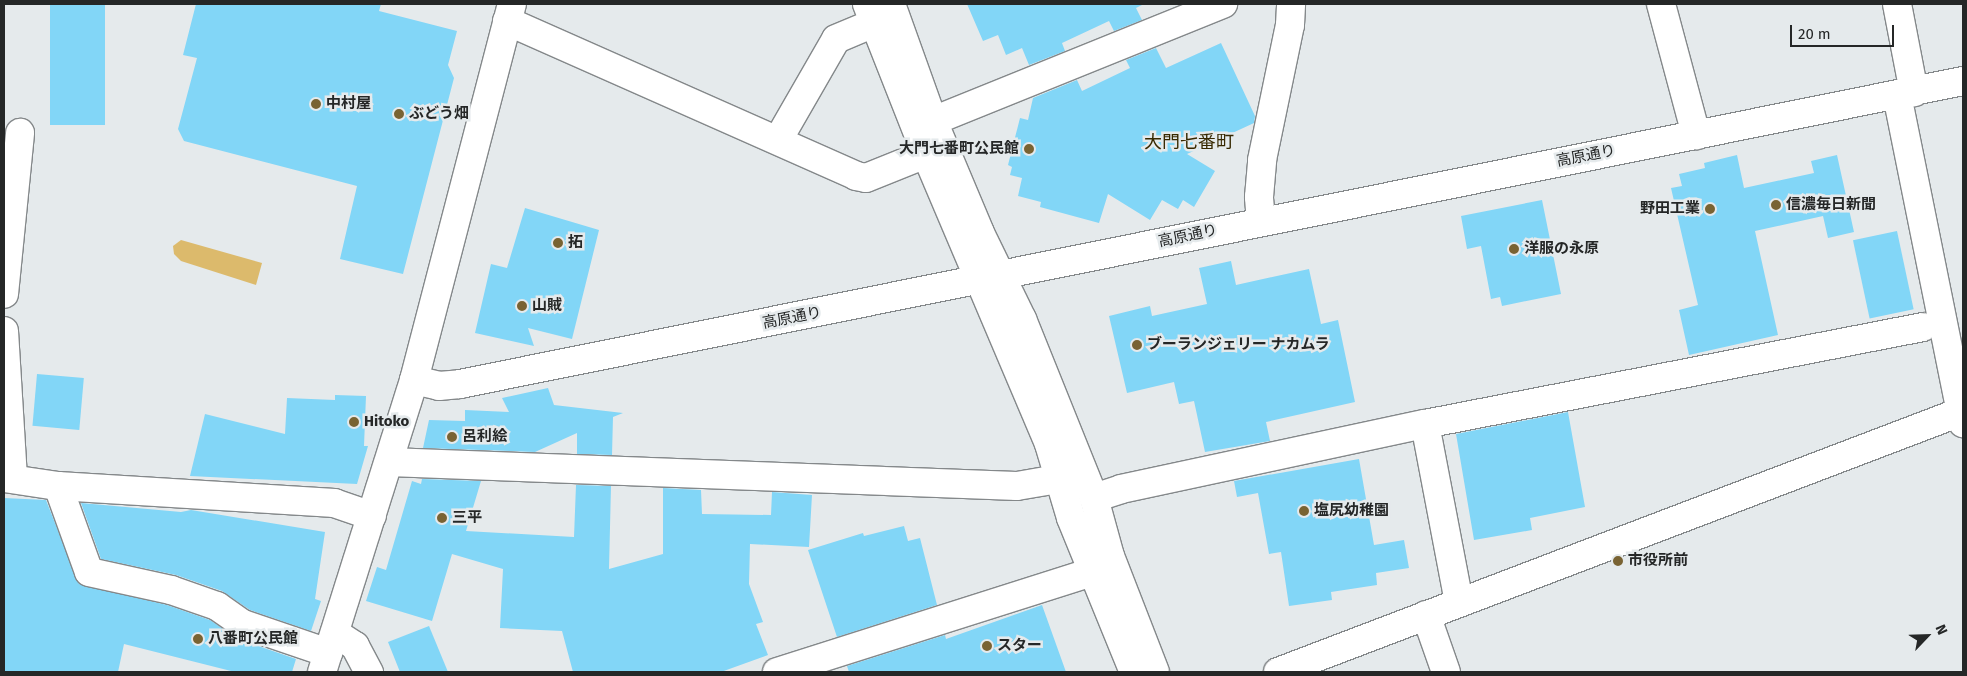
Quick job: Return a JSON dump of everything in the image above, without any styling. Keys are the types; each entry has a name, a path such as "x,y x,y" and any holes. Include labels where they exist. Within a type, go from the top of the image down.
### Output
{"street":[{"path":"933,121 1182,11 1223,4"},
{"path":"1261,221 1259,197 1262,160 1290,25 1291,4"},
{"path":"1662,4 1696,135"},
{"path":"1278,672 1309,667 1459,602 1962,415 1905,93 1897,4"},
{"path":"877,10 933,121 991,277 1049,444 1058,480 1134,672"},
{"path":"778,140 836,38 877,10"},
{"path":"877,10 926,154 991,277 1094,498 1110,556 1156,672"},
{"path":"328,653 414,380 510,12 856,176 866,178 926,154"},
{"name":"高原通り","path":"414,380 439,386 460,384 1963,81"},
{"path":"4,294 20,133"},
{"path":"1094,498 1121,489 1425,424 1923,327"},
{"path":"4,331 8,478 58,486 334,503 372,516"},
{"path":"1425,424 1459,602"},
{"path":"389,462 1017,486 1058,480"},
{"path":"58,486 89,572 171,590 217,606 243,624 328,653 355,646 368,672"},
{"path":"777,672 1093,572"},
{"path":"1426,615 1446,672"}],"shaded area":[{"path":"181,240 262,263 256,285 181,261 174,254 173,246"}],"building":[{"path":"50,4 105,4 105,125 50,125"},
{"name":"中村屋","path":"196,4 381,4 379,11 457,31 448,65 454,78 403,274 340,259 357,186 184,141 178,129 197,58 183,55"},
{"path":"967,4 1144,4 1136,8 1142,20 1114,31 1109,21 1062,43 1065,51 1029,65 1022,48 1006,55 998,35 983,41"},
{"path":"1221,43 1255,116 1254,123 1187,154 1215,171 1194,207 1183,200 1178,209 1162,200 1150,220 1108,194 1099,223 1040,207 1041,202 1018,196 1022,178 1010,175 1012,167 1008,165 1020,118 1028,120 1033,98 1077,80 1082,91 1130,68 1126,60 1156,48 1166,68"},
{"path":"1737,155 1744,188 1814,173 1811,161 1837,155 1854,232 1828,238 1823,216 1755,231 1778,335 1689,355 1679,310 1698,305 1671,188 1682,186 1679,174 1705,168 1704,163"},
{"path":"1542,200 1561,294 1502,306 1500,297 1491,299 1481,246 1467,249 1461,216"},
{"path":"525,208 599,230 572,339 528,328 534,346 475,333 491,264 507,268"},
{"path":"1897,231 1914,309 1870,319 1853,240"},
{"path":"1231,261 1236,285 1309,269 1321,324 1338,320 1355,402 1266,422 1270,441 1205,452 1194,401 1179,404 1174,382 1127,393 1109,316 1150,306 1152,316 1207,304 1199,268"},
{"path":"37,374 84,378 79,430 32,426"},
{"path":"548,388 554,405 623,413 613,417 612,455 577,454 577,433 535,452 423,448 429,420 465,421 465,410 509,412 502,398"},
{"path":"335,395 366,396 364,446 368,446 357,484 190,476 205,414 285,434 287,398 335,400"},
{"path":"1568,412 1585,507 1530,518 1532,530 1474,540 1456,434"},
{"path":"1359,459 1374,545 1404,540 1409,568 1376,573 1377,585 1331,592 1332,600 1289,606 1281,552 1269,554 1258,493 1237,497 1234,481"},
{"path":"422,479 481,481 466,531 574,537 576,485 611,486 609,569 663,554 663,488 701,490 702,514 771,515 772,492 812,495 809,547 750,544 749,584 763,622 756,624 768,655 721,672 573,672 562,631 500,628 503,569 452,554 432,621 366,601 377,567 386,570 412,481 421,484"},
{"path":"4,498 46,500 79,584 167,605 210,620 238,639 296,659 292,672 235,672 124,644 118,672 4,672"},
{"path":"81,503 181,512 191,510 325,532 315,599 321,601 311,631 250,610 222,591 176,575 101,559"},
{"path":"904,526 908,541 920,538 937,605 837,637 808,550 863,533 864,536"},
{"path":"1042,605 1066,672 849,672 847,666 945,635 946,639"},
{"path":"429,626 448,672 400,672 388,642"}],"place":[{"name":"中村屋","path":"316,104"},
{"name":"ぶどう畑","path":"399,114"},
{"name":"大門七番町公民館","path":"1029,149"},
{"name":"信濃毎日新聞","path":"1776,205"},
{"name":"野田工業","path":"1710,209"},
{"name":"拓","path":"558,243"},
{"name":"洋服の永原","path":"1514,249"},
{"name":"山賊","path":"522,306"},
{"name":"ブーランジェリー ナカムラ","path":"1137,345"},
{"name":"Hitoko","path":"354,422"},
{"name":"呂利絵","path":"452,437"},
{"name":"塩尻幼稚園","path":"1304,511"},
{"name":"三平","path":"442,518"},
{"name":"市役所前","path":"1618,561"},
{"name":"八番町公民館","path":"198,639"},
{"name":"スター","path":"987,646"}],"district":[{"name":"大門七番町","path":"1189,142"}]}
